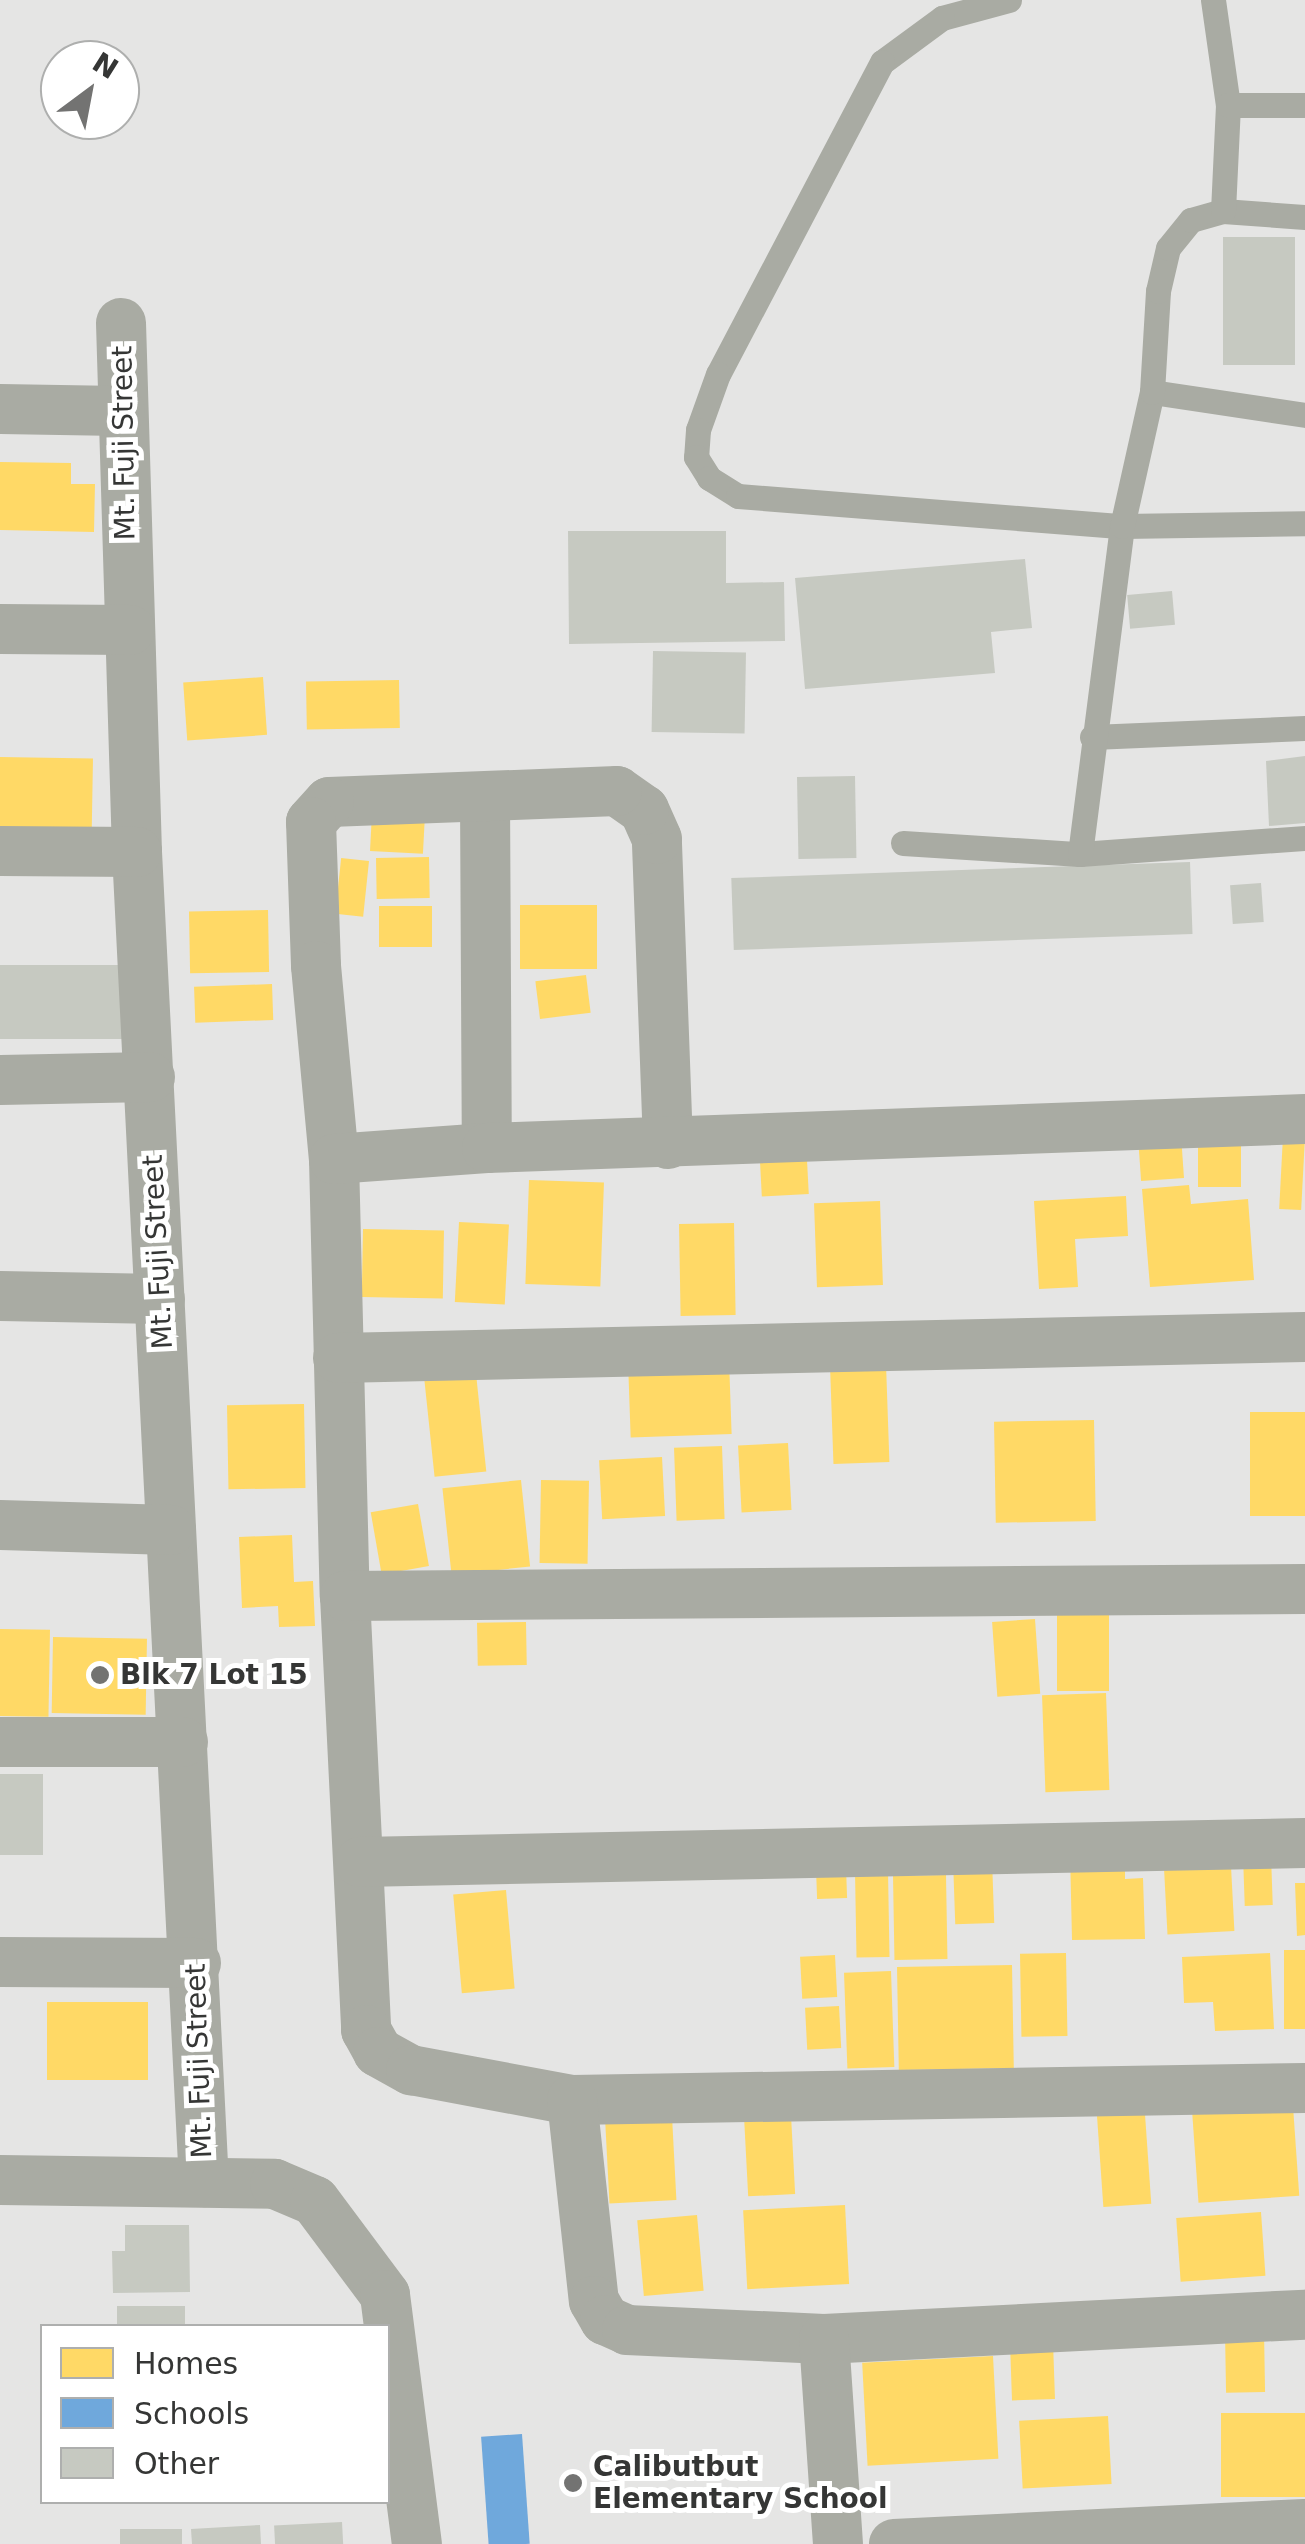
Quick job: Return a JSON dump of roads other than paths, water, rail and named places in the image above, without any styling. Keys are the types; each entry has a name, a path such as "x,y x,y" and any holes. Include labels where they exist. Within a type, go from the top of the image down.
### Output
{"street":[{"name":"Mt. Fuji Street","path":"121,323 120,411 137,852 204,2182"},
{"path":"0,409 120,411"},
{"path":"0,630 130,630"},
{"path":"668,1144 657,838 649,819 617,792 329,802 311,822 316,966 334,1160 344,1596 366,2030 378,2052 411,2070 572,2100 1305,2088"},
{"path":"485,798 487,1148"},
{"path":"0,851 137,852"},
{"path":"0,1080 150,1077"},
{"path":"334,1160 487,1148 1305,1119"},
{"path":"0,1296 160,1299"},
{"path":"338,1358 1305,1337"},
{"path":"0,1525 171,1530"},
{"path":"344,1596 1305,1588"},
{"path":"0,1742 183,1742"},
{"path":"360,1862 1305,1843"},
{"path":"0,1962 196,1964"},
{"path":"572,2100 594,2301 605,2320 628,2330 824,2339 1305,2315"},
{"path":"0,2180 204,2182 294,2190 334,2222 385,2294 388,2324"},
{"path":"824,2339 838,2544"},
{"path":"390,2347 417,2544"},
{"path":"894,2544 1305,2524"}],"lane":[{"path":"1009,0 942,18 882,62 718,374 698,430 696,457 709,478 738,496 1122,526 1305,523"},
{"path":"1214,0 1228,106 1223,211"},
{"path":"1228,106 1305,105"},
{"path":"1080,854 1122,526 1152,392 1158,290 1168,248 1191,220 1223,211 1305,218"},
{"path":"1152,392 1305,415"},
{"path":"1092,737 1305,728"},
{"path":"903,843 1080,854 1305,838"}],"place":[{"name":"Blk 7 Lot 15","path":"100,1675"},
{"name":"Calibutbut Elementary School","path":"573,2483"}]}
